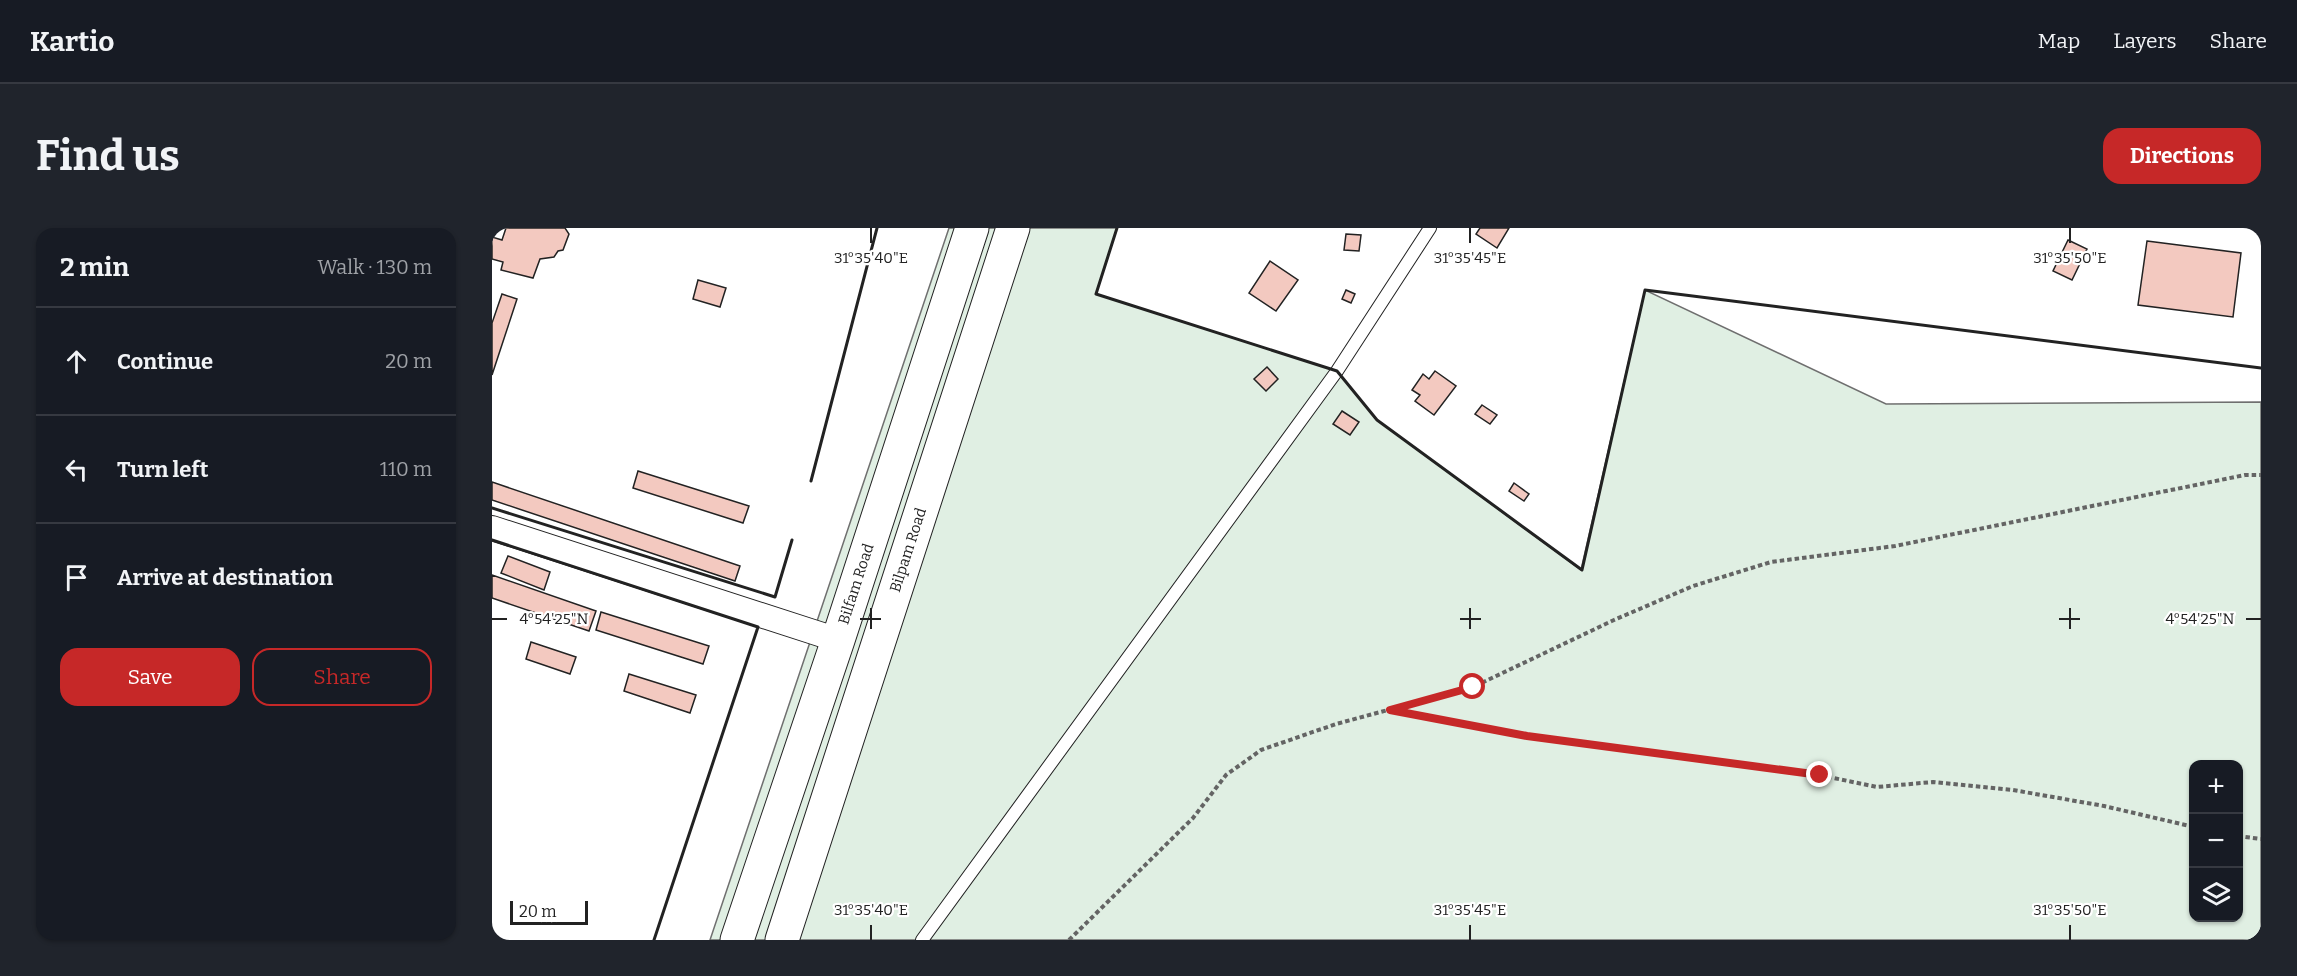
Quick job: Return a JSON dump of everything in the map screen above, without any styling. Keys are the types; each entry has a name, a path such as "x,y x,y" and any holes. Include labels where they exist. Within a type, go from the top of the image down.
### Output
{"main road":[{"name":"Bilfam Road","path":"737,940 838,640 972,228"},
{"name":"Bilpam Road","path":"782,940 1013,228"}],"street":[{"path":"492,528 838,640"}],"lane":[{"path":"922,940 1330,381 1430,228"}],"path":[{"path":"1070,940 1193,818 1226,775 1261,750 1336,724 1473,687 1614,620 1693,586 1771,562 1895,546 2223,479 2261,475"},
{"path":"1390,710 1527,736 1820,775 1877,787 1933,782 2013,790 2104,806 2189,826"},
{"path":"2243,837 2261,839"}],"green space":[{"path":"949,228 1117,228 1096,294 1337,371 1377,420 1581,570 1645,290 1886,404 2261,402 2261,940 710,940"}],"building":[{"path":"506,228 565,228 569,234 563,250 558,251 554,257 540,259 533,278 501,270 503,262 492,259 492,237 502,240"},
{"path":"1480,228 1509,228 1497,248 1476,234"},
{"path":"1346,234 1361,235 1359,251 1344,250"},
{"path":"2068,240 2087,249 2072,280 2053,271"},
{"path":"2147,241 2241,253 2233,317 2138,305"},
{"path":"1270,261 1298,280 1276,311 1249,293"},
{"path":"698,280 726,288 720,307 693,299"},
{"path":"1346,290 1355,294 1351,303 1342,299"},
{"path":"502,294 517,299 492,375 492,323"},
{"path":"1267,367 1278,379 1266,391 1254,379"},
{"path":"1435,371 1456,386 1434,415 1415,401 1420,395 1412,390 1423,374 1429,379"},
{"path":"1482,405 1497,415 1490,424 1475,414"},
{"path":"1342,411 1359,422 1350,435 1333,424"},
{"path":"638,471 749,506 743,523 633,488"},
{"path":"492,482 740,566 735,581 492,500"},
{"path":"1514,483 1529,494 1524,501 1509,491"},
{"path":"508,556 550,572 544,590 501,573"},
{"path":"492,575 596,611 589,631 492,598"},
{"path":"601,612 709,646 703,664 596,630"},
{"path":"531,642 576,657 570,674 526,659"},
{"path":"629,674 696,695 690,713 624,691"}],"wall":[{"path":"811,481 877,228"},
{"path":"1117,228 1096,294 1337,371 1377,420 1582,570 1645,290 2261,368"},
{"path":"492,508 775,597 792,540"},
{"path":"492,540 758,627 654,940"}],"route":[{"path":"1473,687 1390,710 1527,736 1820,775"}]}
